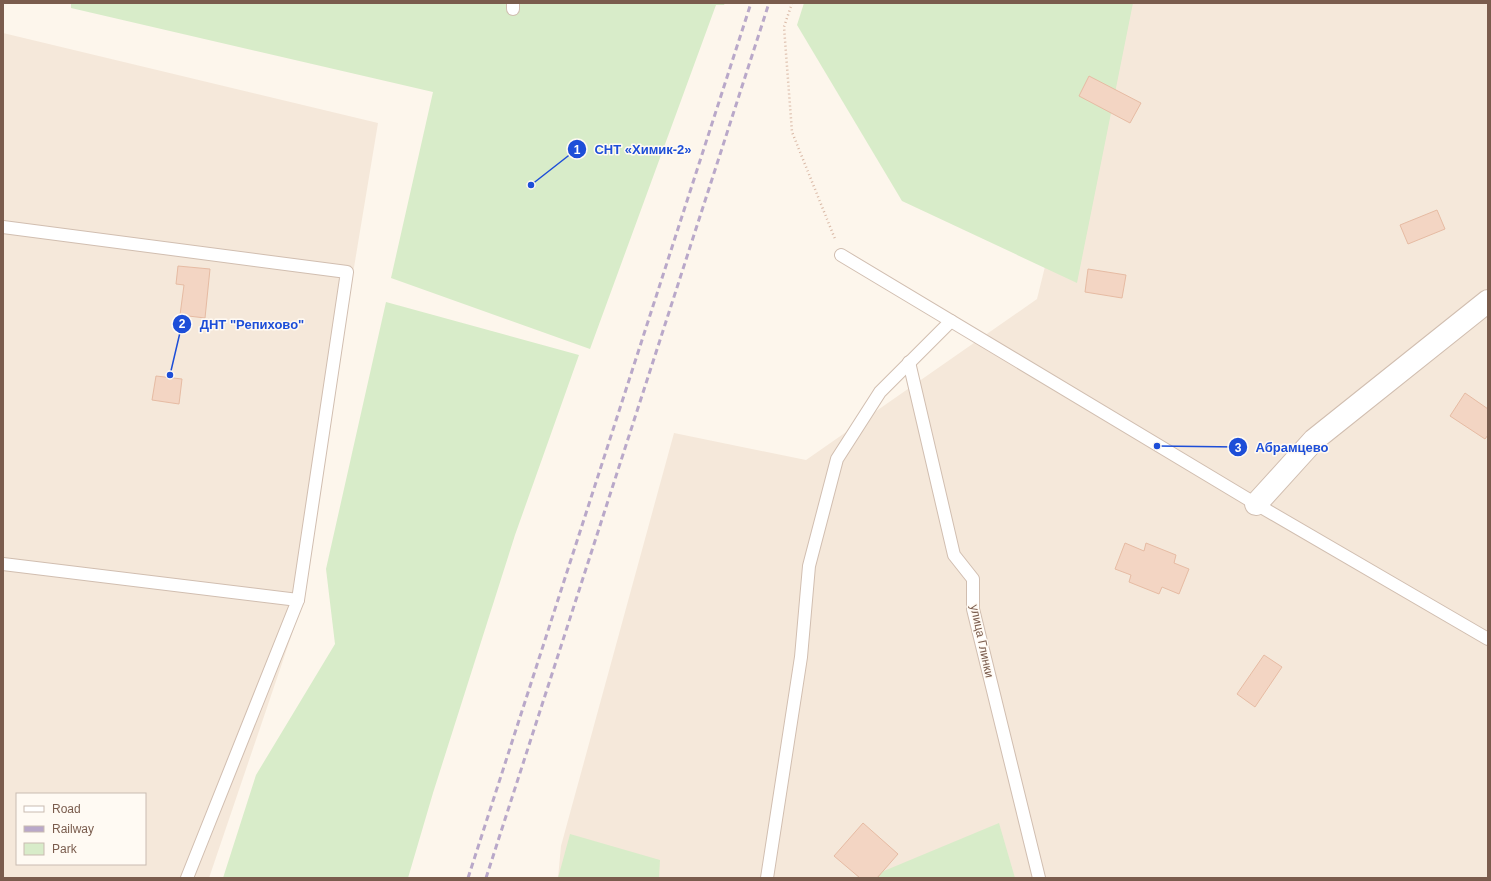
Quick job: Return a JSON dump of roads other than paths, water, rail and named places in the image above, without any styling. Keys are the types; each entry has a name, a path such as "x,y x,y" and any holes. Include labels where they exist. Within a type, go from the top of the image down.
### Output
{"street":[{"path":"1256,504 1314,440 1488,301"}],"lane":[{"path":"3,227 347,272 298,600 187,878"},
{"path":"841,255 1256,504 1488,639"},
{"path":"767,878 802,657 809,566 836,460 880,392 951,321"},
{"name":"улица Глинки","path":"909,362 954,555 973,578 973,609 1039,878"},
{"path":"3,564 298,600"}],"railway":[{"path":"468,878 751,3"},
{"path":"486,878 769,3"}],"place":[{"name":"СНТ «Химик-2»","path":"531,185"},
{"name":"ДНТ \"Репихово\"","path":"170,375"},
{"name":"Абрамцево","path":"1157,446"}]}
